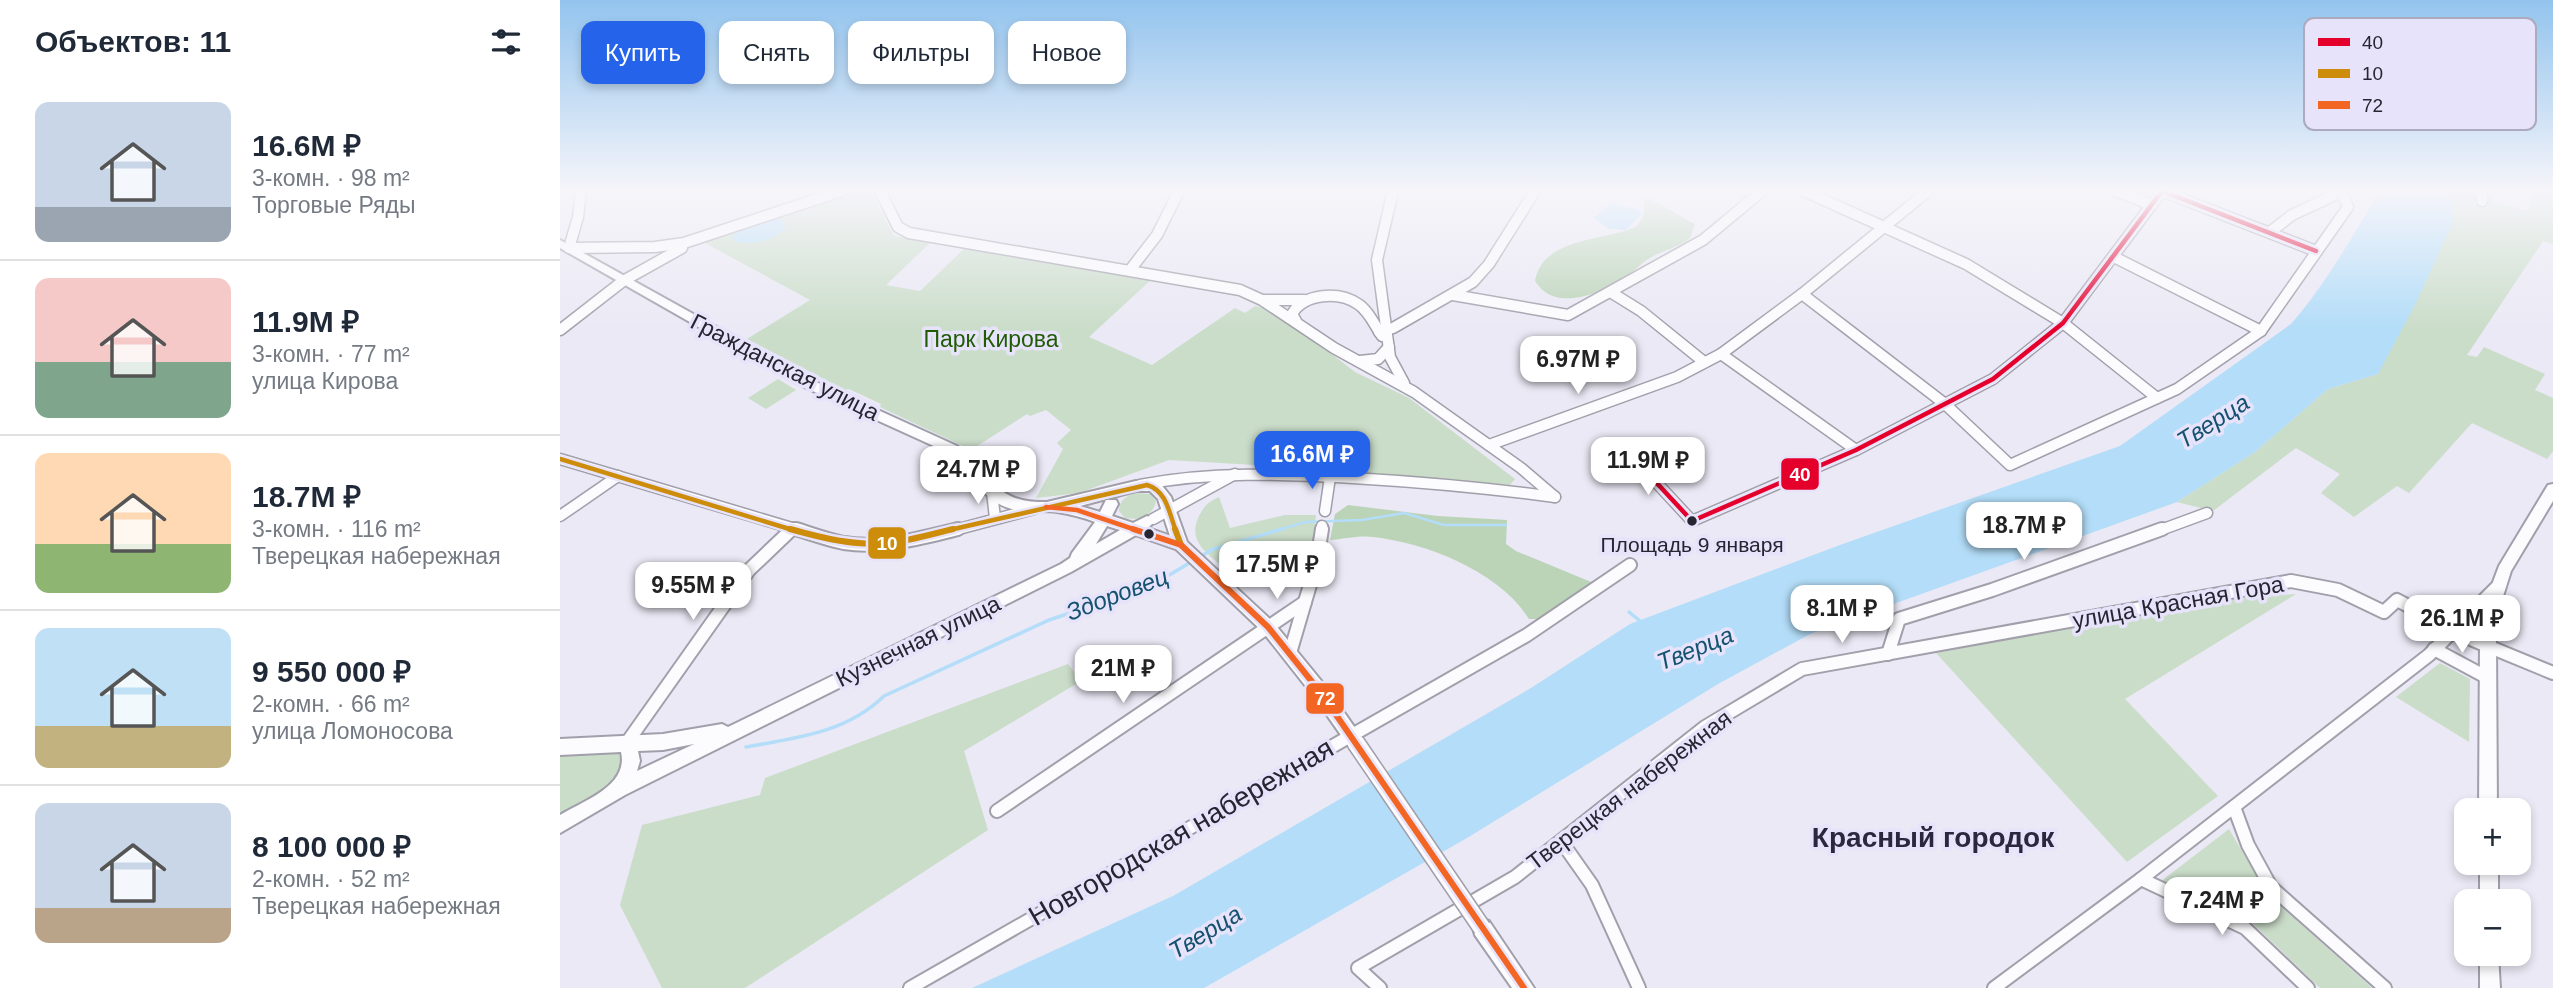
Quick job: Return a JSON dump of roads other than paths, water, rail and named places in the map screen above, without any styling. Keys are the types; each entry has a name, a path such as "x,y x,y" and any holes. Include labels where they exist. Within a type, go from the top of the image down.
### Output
{"main road":[{"name":"Гражданская улица","path":"565,246 809,384 952,449 970,463 992,492 1010,503 1040,508 1068,508 1103,519 1173,528"},
{"path":"1066,568 1091,541 1119,494 1135,486"},
{"path":"1040,508 1135,486 1157,488 1173,528"},
{"path":"2488,798 2490,617 2496,589 2510,560 2553,489"},
{"path":"1111,504 1111,515 1136,524"},
{"path":"1096,551 1162,509 1173,528 1204,564 1268,627 1290,653 1354,740 1524,988"},
{"path":"1096,551 1173,528"},
{"name":"Кузнечная улица","path":"769,714 1096,551"},
{"path":"560,747 663,742 702,736 769,714"},
{"path":"560,825 617,790 769,714"},
{"path":"617,790 631,764 631,752 626,744"},
{"path":"2489,966 2490,988"}],"street":[{"path":"560,330 623,281 653,262 706,237"},
{"path":"934,237 1240,290 1262,300 1413,392 1489,445 1555,497 1432,483 1244,472 1200,473 1135,486"},
{"path":"1130,270 1155,237"},
{"path":"1382,237 1377,260 1383,331"},
{"path":"1383,331 1473,282 1489,264 1506,237"},
{"path":"1453,295 1568,315 1612,293 1706,237"},
{"path":"1489,445 1677,377 1721,354 1802,294 1871,237"},
{"path":"1908,237 1965,264 2063,323 2157,398"},
{"path":"1628,452 1692,521 1856,450 1993,379 2063,323 2128,237"},
{"path":"2282,237 2315,251"},
{"path":"1802,294 1945,404 2010,464 2177,389 2261,331 2325,237"},
{"path":"565,246 599,249 655,247 698,240"},
{"path":"653,262 661,254 655,247"},
{"path":"587,259 599,249"},
{"path":"2113,257 2146,271 2261,331"},
{"path":"1612,293 1641,311 1704,362"},
{"path":"1262,300 1329,297 1351,301 1363,309 1383,331 1390,346 1394,368 1413,392"},
{"path":"1296,321 1292,316 1293,310 1298,304 1311,299"},
{"path":"1360,361 1381,358 1390,346"},
{"path":"1721,354 1856,450"},
{"path":"560,459 844,543 891,543 1040,508"},
{"path":"1173,528 1192,497 1224,478 1244,472"},
{"path":"560,516 618,476"},
{"path":"1325,511 1330,477"},
{"path":"992,492 995,519"},
{"path":"1888,654 1899,619 1992,590 2207,513"},
{"path":"1290,653 1317,561 1322,526"},
{"path":"626,744 749,570 792,529"},
{"name":"Новгородская набережная","path":"910,988 1354,740 1527,635 1630,565"},
{"name":"улица Красная Гора","path":"1888,654 2291,581 2338,590 2384,612 2397,600 2451,631"},
{"path":"1994,988 2141,879 2434,649 2496,589"},
{"path":"998,811 1305,601"},
{"path":"2451,631 2553,673"},
{"path":"2434,649 2488,678"},
{"name":"Тверецкая набережная","path":"1380,988 1358,968 1515,877 1705,727 1799,666 1888,654"},
{"path":"2234,807 2248,845 2271,887 2385,988"},
{"path":"1562,841 1592,885 1639,988"},
{"path":"2141,879 2245,928 2308,988"}],"water":[{"path":"733,237 772,237 754,242 733,241"},
{"name":"Тверца","path":"2352,237 2446,237 2416,303 2378,374 2328,389 2255,452 2177,502 1810,634 1718,684 1467,838 1204,988 972,988 1173,896 1531,688 1630,624 1840,545 2120,446 2291,324"}],"waterway":[{"name":"Здоровец","path":"1276,531 1305,522 1362,520 1404,513 1444,525 1506,525"},
{"name":"Здоровец","path":"1200,557 1211,550 1282,529"},
{"name":"Здоровец","path":"746,747 802,737 837,726 884,696 1049,620 1151,586 1191,562"},
{"name":"Здоровец","path":"1629,612 1640,621"}],"place":[{"name":"Площадь 9 января","path":"1692,521"}],"district":[{"name":"Красный городок","path":"1933,837"}],"park label":[{"name":"Парк Кирова","path":"991,339"}]}
